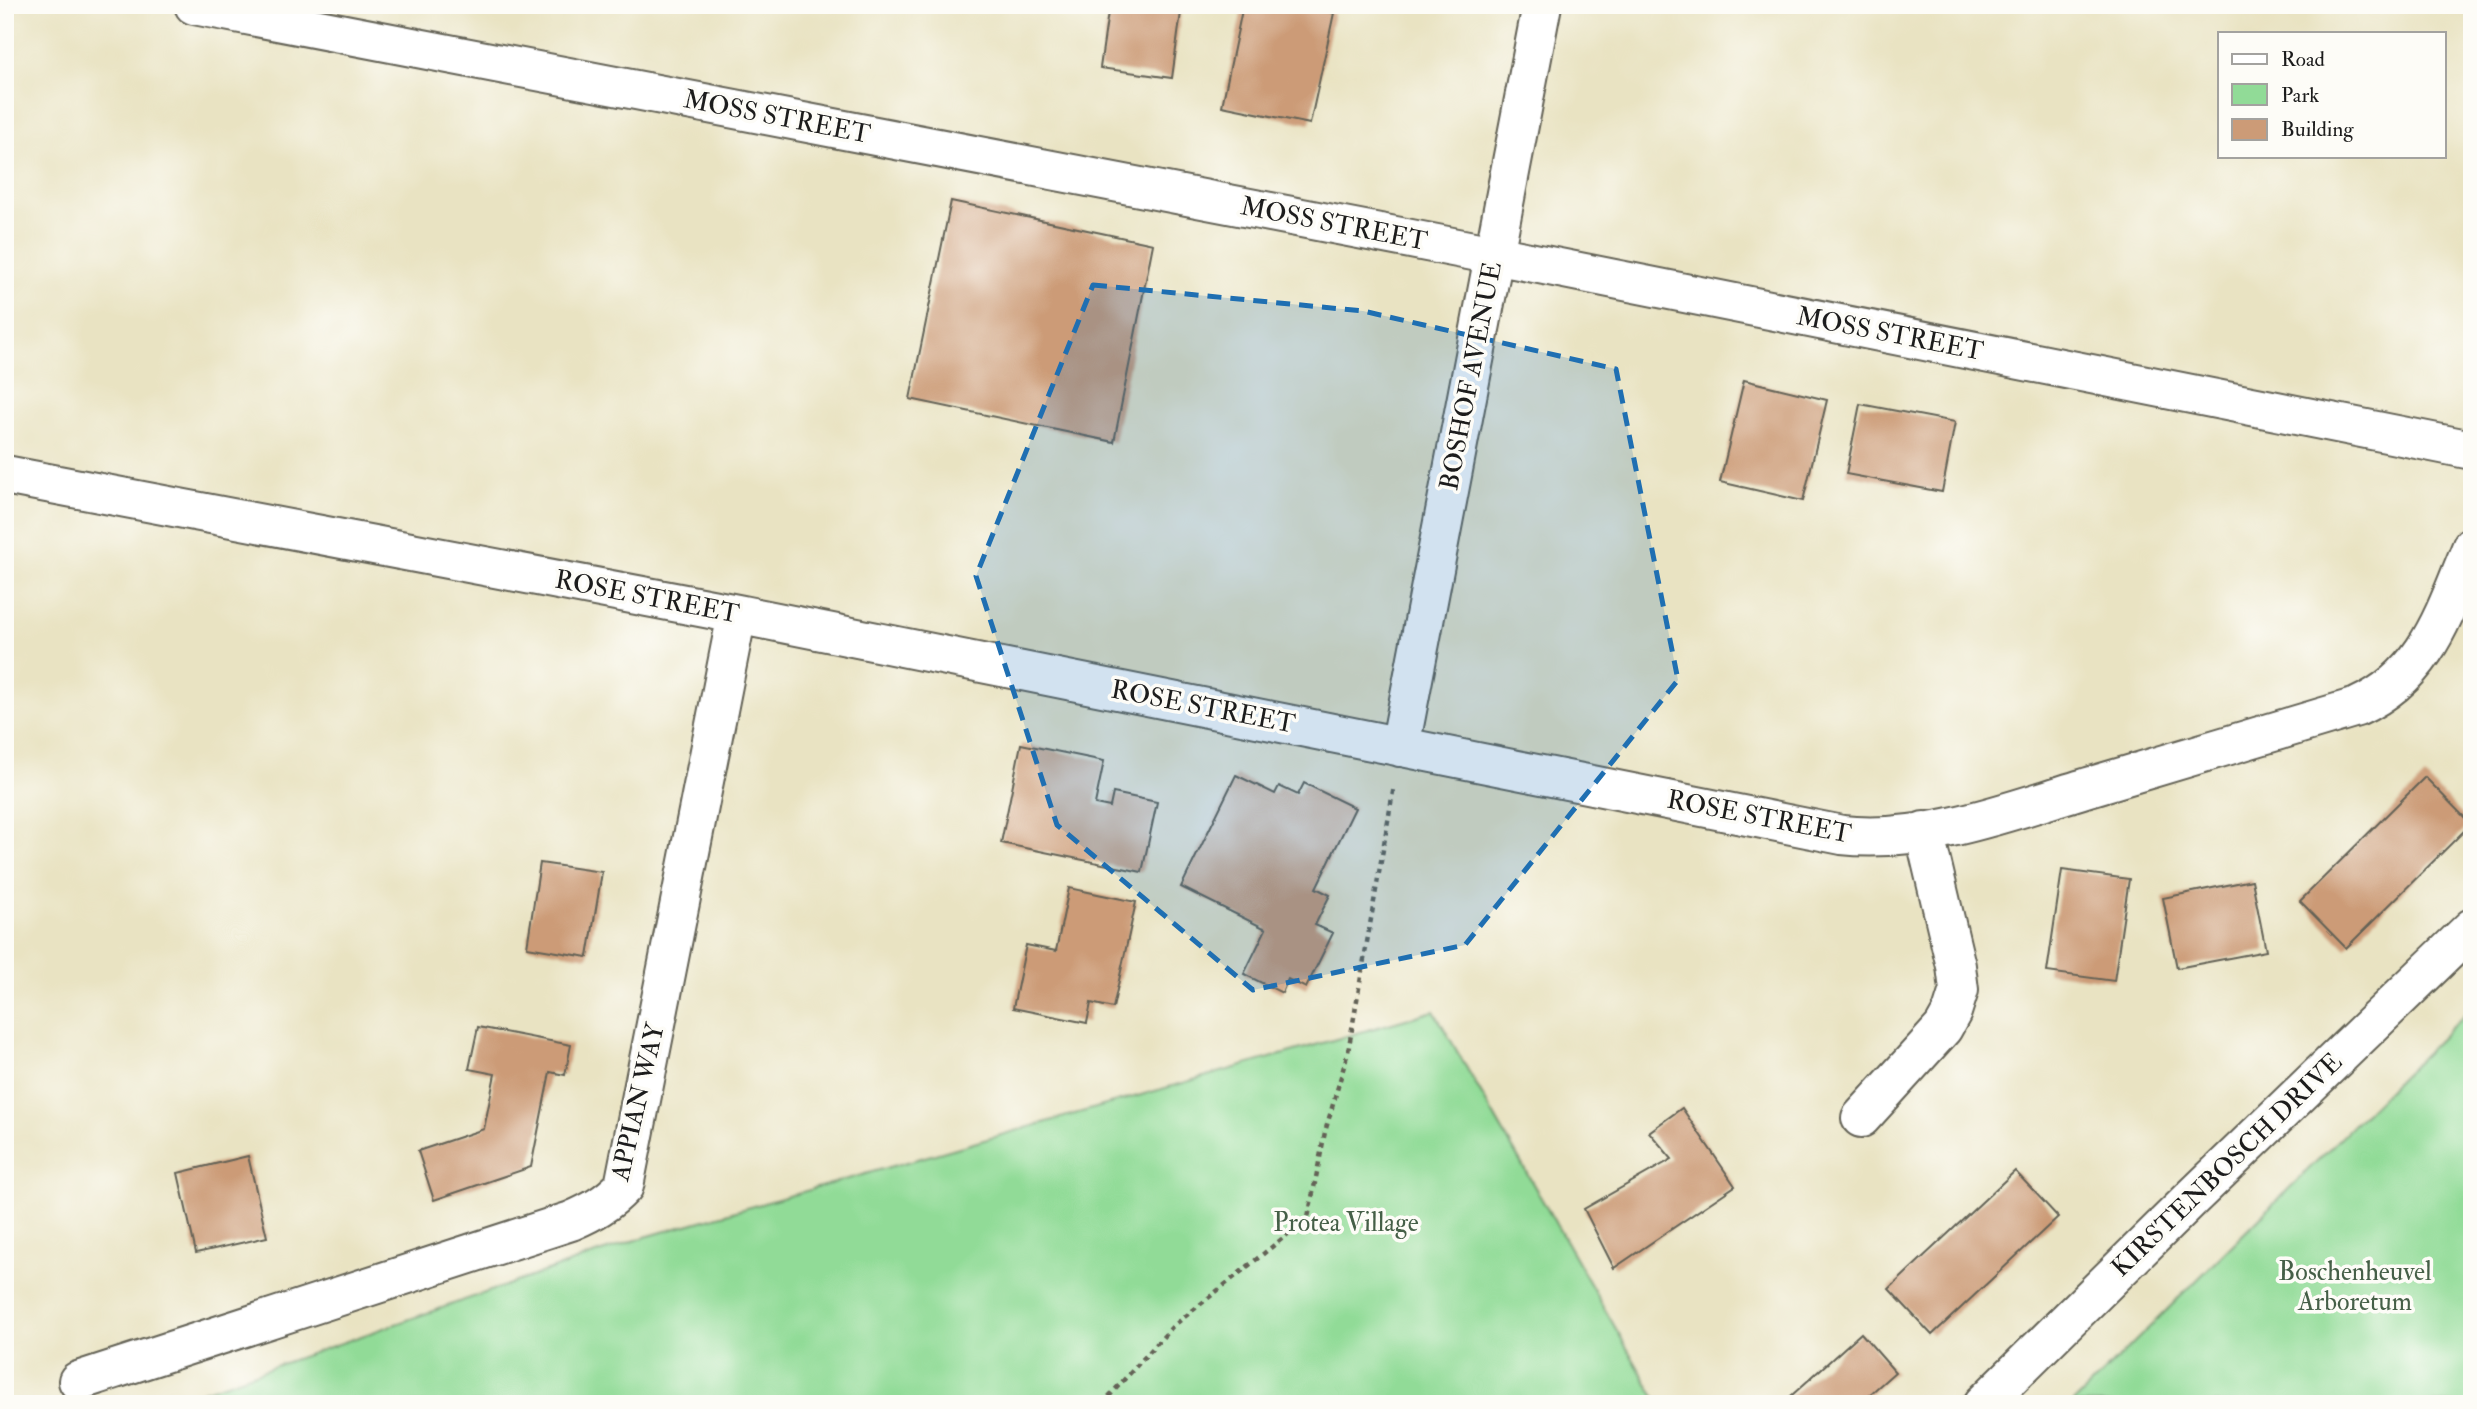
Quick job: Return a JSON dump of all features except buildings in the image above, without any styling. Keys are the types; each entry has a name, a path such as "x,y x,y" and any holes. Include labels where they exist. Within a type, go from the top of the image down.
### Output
{"street":[{"name":"MOSS STREET","path":"194,5 1494,255 2472,450"},
{"name":"BOSHOF AVENUE","path":"1401,747 1542,5"},
{"name":"ROSE STREET","path":"5,475 737,614 1842,835 1887,837 1966,824 2357,707 2388,690 2407,672 2436,631 2472,546"},
{"name":"APPIAN WAY","path":"79,1381 571,1221 609,1201 624,1186 737,614"},
{"path":"1861,1118 1943,1028 1959,990 1956,966 1924,831"},
{"name":"KIRSTENBOSCH DRIVE","path":"1983,1404 2472,928"}],"path":[{"path":"1102,1404 1172,1327 1308,1218 1325,1132 1348,1052 1401,747"}],"highlighted area":[{"path":"1093,285 1363,311 1616,369 1678,680 1465,945 1253,990 1057,825 976,576"}],"green space":[{"name":"Boschenheuvel Arboretum","path":"2472,1007 2472,1404 2072,1404"},
{"name":"Protea Village","path":"1434,1011 1659,1404 166,1404 645,1237"}]}
